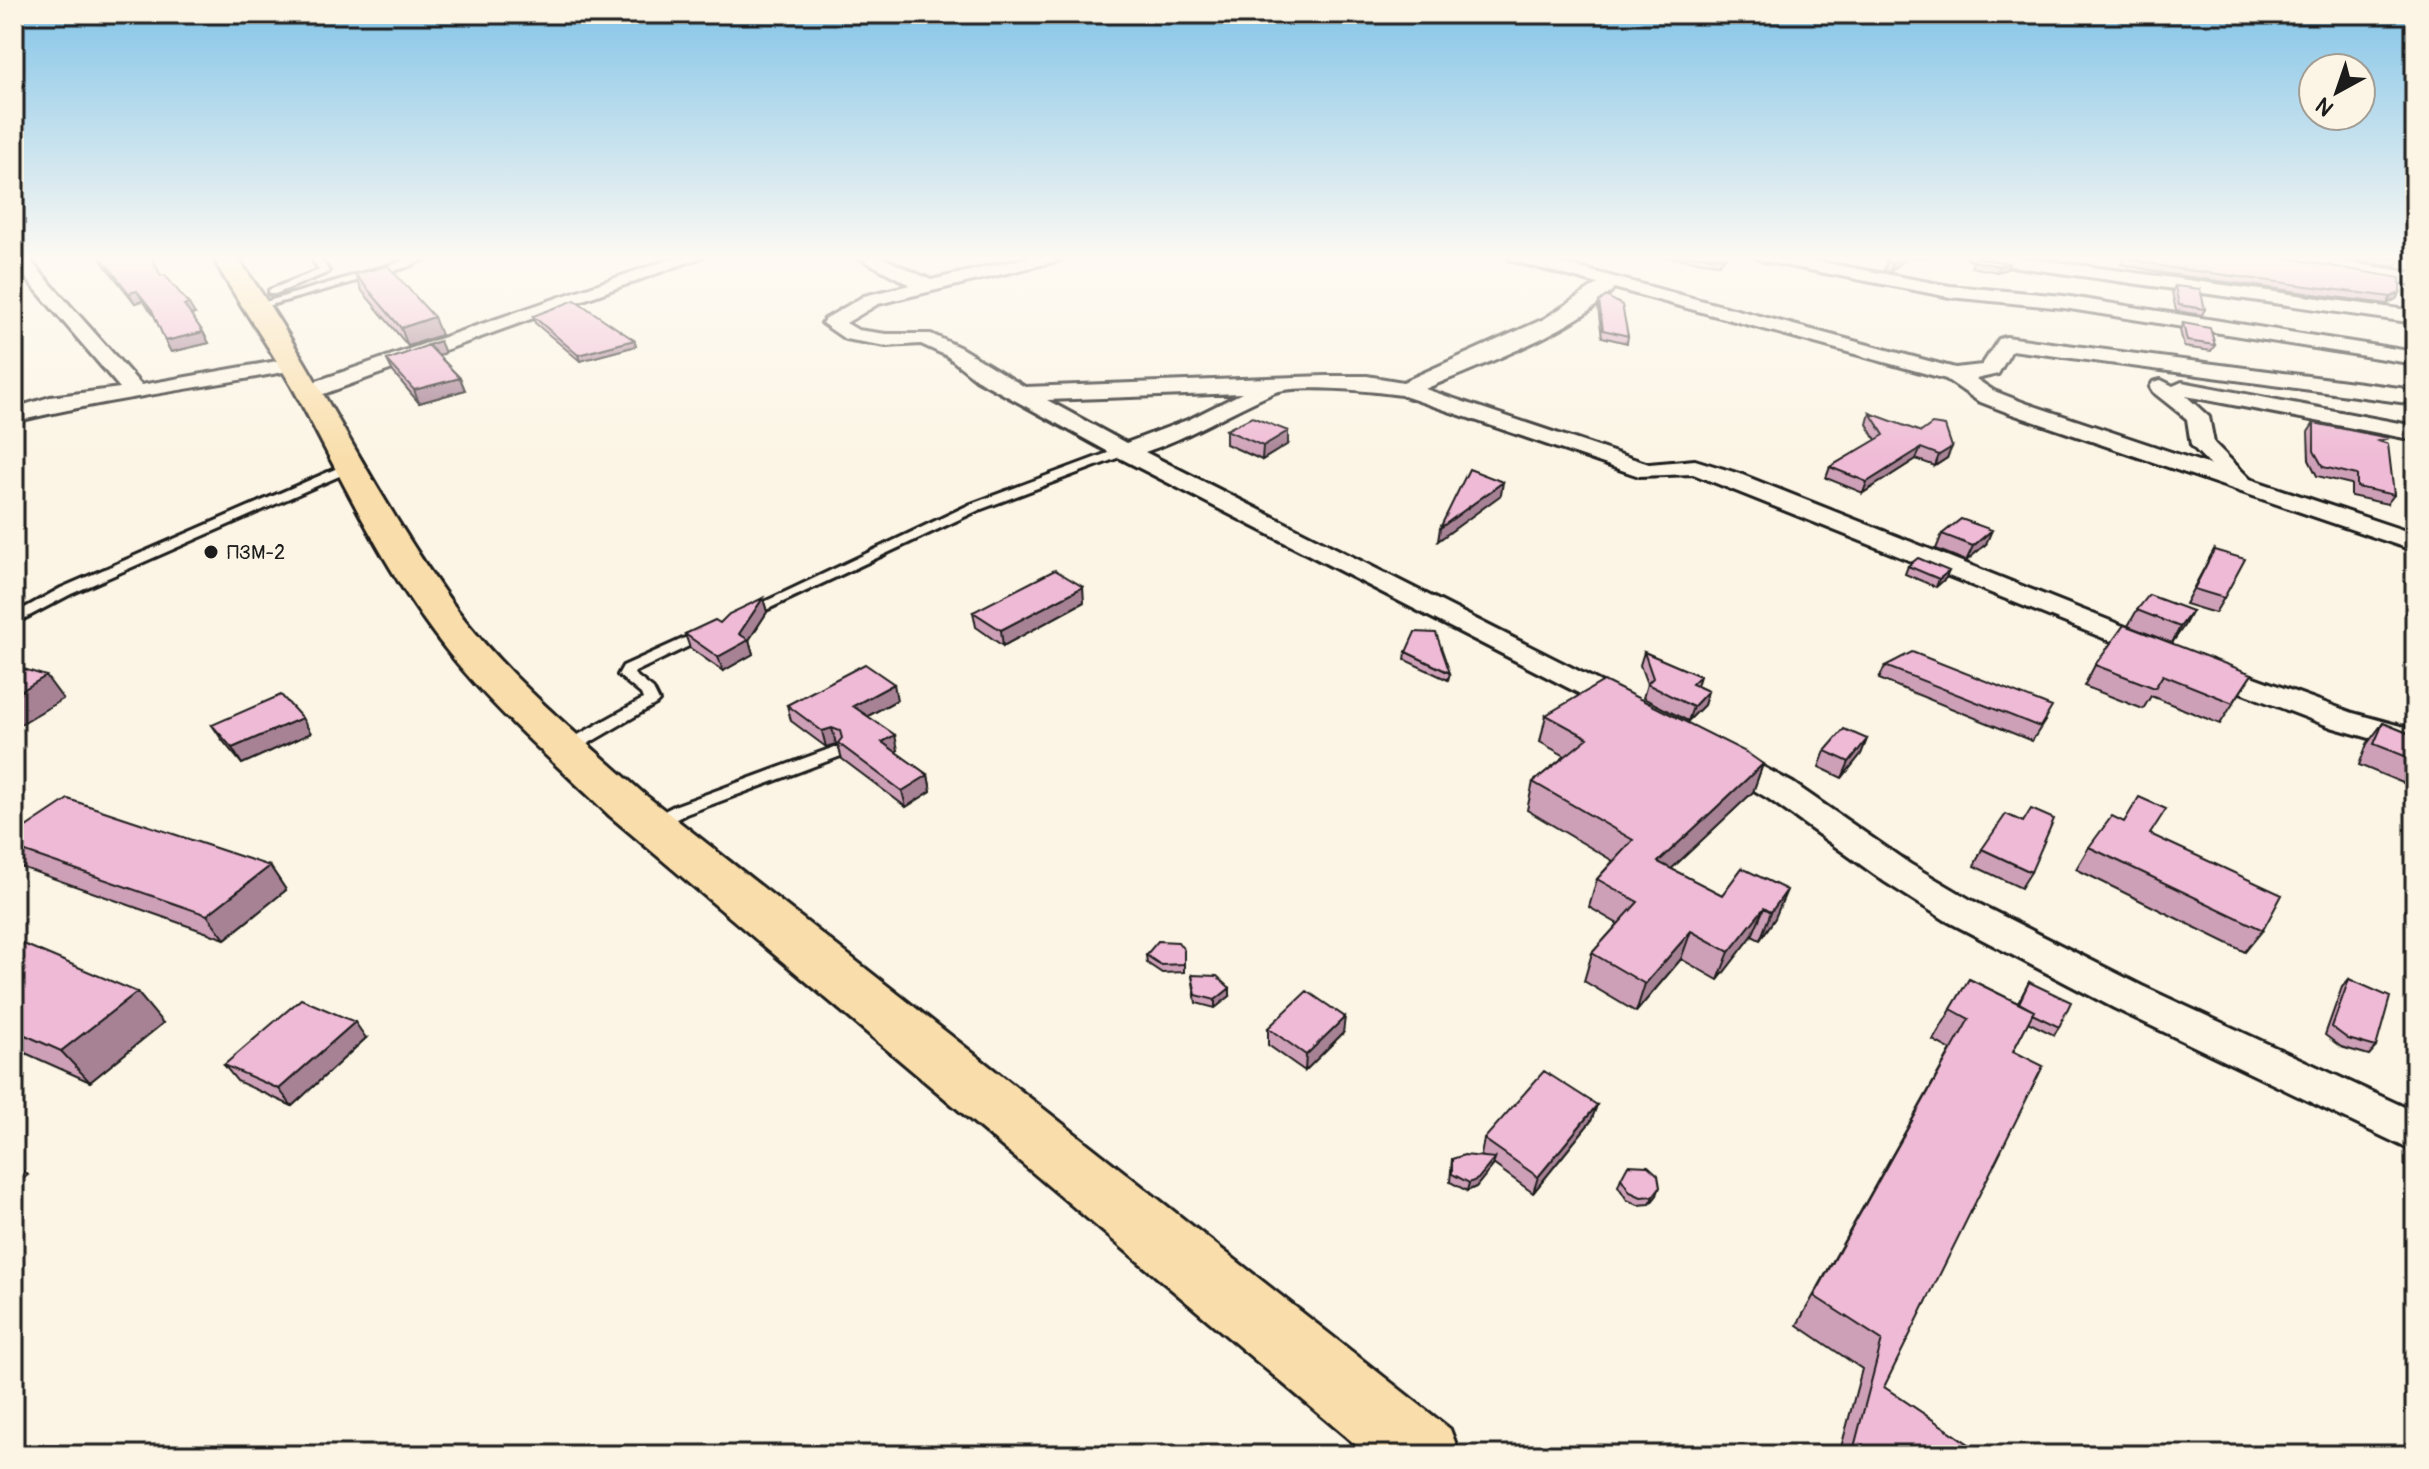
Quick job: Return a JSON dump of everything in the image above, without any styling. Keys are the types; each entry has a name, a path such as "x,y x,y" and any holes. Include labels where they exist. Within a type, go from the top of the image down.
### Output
{"highway":[{"path":"271,325 349,467 444,618 566,749 651,825 1424,1455"}],"street":[{"path":"77,325 136,393"},
{"path":"14,415 50,404 302,378 481,325"},
{"path":"835,325 852,335 886,340 924,338 954,352 984,374 1124,451 1657,723"},
{"path":"1405,389 1547,325"},
{"path":"1771,325 1954,374 1990,369 2006,343 2008,325"},
{"path":"2205,325 2415,358"},
{"path":"2006,343 2076,355 2415,397"},
{"path":"2076,355 2156,383 2415,433"},
{"path":"984,374 1021,394 1367,383 1405,389 1583,452 1648,471 1695,467 1731,479 2180,659 2342,720 2415,741"},
{"path":"1954,374 1996,400 2415,543"},
{"path":"2156,383 2198,417 2203,445 2243,484"},
{"path":"1124,451 1171,437 1209,420 1270,385"},
{"path":"1697,743 1750,769 1844,837 1956,909 2415,1133"}],"lane":[{"path":"566,749 651,701 648,692 626,675 628,669 975,507 1124,451"},
{"path":"14,620 66,591 349,467"},
{"path":"651,825 680,810 835,752"}],"building":[{"path":"158,325 198,325 203,332 165,341"},
{"path":"543,325 611,325 634,340 578,355"},
{"path":"1602,325 1626,325 1628,336 1603,330"},
{"path":"2183,325 2191,325 2210,328 2215,345 2187,341"},
{"path":"428,345 460,378 414,390 387,360"},
{"path":"1870,413 1921,432 1932,424 1945,426 1952,447 1939,455 1921,448 1867,482 1830,467 1884,435"},
{"path":"1252,417 1288,431 1263,446 1226,430"},
{"path":"2314,423 2389,438 2378,441 2388,444 2394,495 2357,487 2357,475 2323,467 2314,451"},
{"path":"1469,469 1503,482 1440,528"},
{"path":"1961,519 1992,530 1973,546 1942,534"},
{"path":"2214,550 2245,559 2224,598 2194,589"},
{"path":"1918,558 1949,571 1939,579 1908,566"},
{"path":"1055,570 1083,587 1001,630 973,612"},
{"path":"2149,595 2192,611 2180,627 2137,610"},
{"path":"763,598 739,634 749,640 718,657 685,634 715,620 720,623 729,614"},
{"path":"2124,625 2252,674 2233,703 2163,675 2155,688 2095,665"},
{"path":"1415,632 1436,633 1450,673 1406,652"},
{"path":"1644,652 1700,676 1692,684 1708,691 1693,707 1647,684 1653,678"},
{"path":"1912,652 2052,707 2040,727 1885,666"},
{"path":"865,664 894,684 853,706 895,735 882,742 928,775 902,791 838,743 842,738 840,731 832,728 822,731 787,705"},
{"path":"14,666 46,676 14,695"},
{"path":"1604,681 1746,752 1763,764 1658,862 1722,895 1742,868 1787,890 1771,912 1764,908 1729,952 1691,931 1645,984 1592,953 1638,902 1597,879 1633,840 1533,782 1588,738 1546,715"},
{"path":"281,695 302,718 232,748 212,725"},
{"path":"2383,723 2415,736 2415,760 2374,744"},
{"path":"1844,729 1867,739 1849,762 1825,751"},
{"path":"2139,797 2166,809 2150,834 2282,895 2263,930 2089,847 2112,816 2124,822"},
{"path":"68,799 270,866 207,915 14,848 14,835"},
{"path":"2031,809 2054,819 2031,872 1982,849 2006,814 2023,822"},
{"path":"14,940 137,992 61,1051 14,1030"},
{"path":"1158,941 1178,942 1184,950 1184,964 1161,965 1146,955"},
{"path":"1192,975 1217,976 1230,988 1215,1000 1196,995"},
{"path":"1969,979 2034,1011 2013,1051 2043,1066 1884,1387 1985,1455 1852,1455 1882,1340 1814,1296 1969,1019 1951,1009"},
{"path":"2349,979 2390,997 2376,1047 2348,1039 2332,1027"},
{"path":"2029,982 2071,1002 2059,1027 2032,1014 2034,1011 2019,1003"},
{"path":"1307,991 1345,1017 1306,1055 1268,1028"},
{"path":"301,999 355,1022 279,1089 224,1065"},
{"path":"1544,1071 1597,1105 1538,1177 1484,1139"},
{"path":"1464,1155 1495,1158 1478,1179 1469,1183 1452,1174 1452,1159"},
{"path":"1628,1165 1648,1166 1658,1175 1660,1187 1653,1196 1641,1197 1630,1192 1621,1178"}],"place":[{"name":"ПЗМ-2","path":"211,552"}]}
